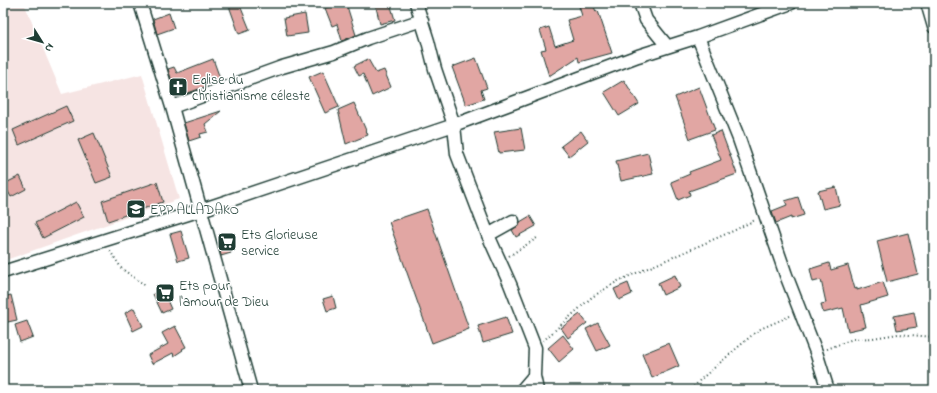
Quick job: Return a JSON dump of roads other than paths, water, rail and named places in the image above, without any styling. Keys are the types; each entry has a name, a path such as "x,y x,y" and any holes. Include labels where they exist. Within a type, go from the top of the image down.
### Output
{"street":[{"path":"140,3 172,107 251,390"},
{"path":"416,3 435,69 454,125 457,154 488,235 536,348 534,376 537,390"},
{"path":"640,3 646,20 667,46"},
{"path":"3,272 201,210 454,125 638,56 698,37 790,3"},
{"path":"927,3 934,27"},
{"path":"172,107 282,67 334,52 368,38 422,20"},
{"path":"698,37 739,139 765,215 816,352 828,390"},
{"path":"488,235 513,221"},
{"path":"522,390 534,376"}],"place":[{"name":"Eglise du christianisme céleste","path":"178,87"},
{"name":"EPP ALLADAKO","path":"136,209"},
{"name":"Ets Glorieuse service","path":"227,242"},
{"name":"Ets pour l'amour de Dieu","path":"165,293"}]}
